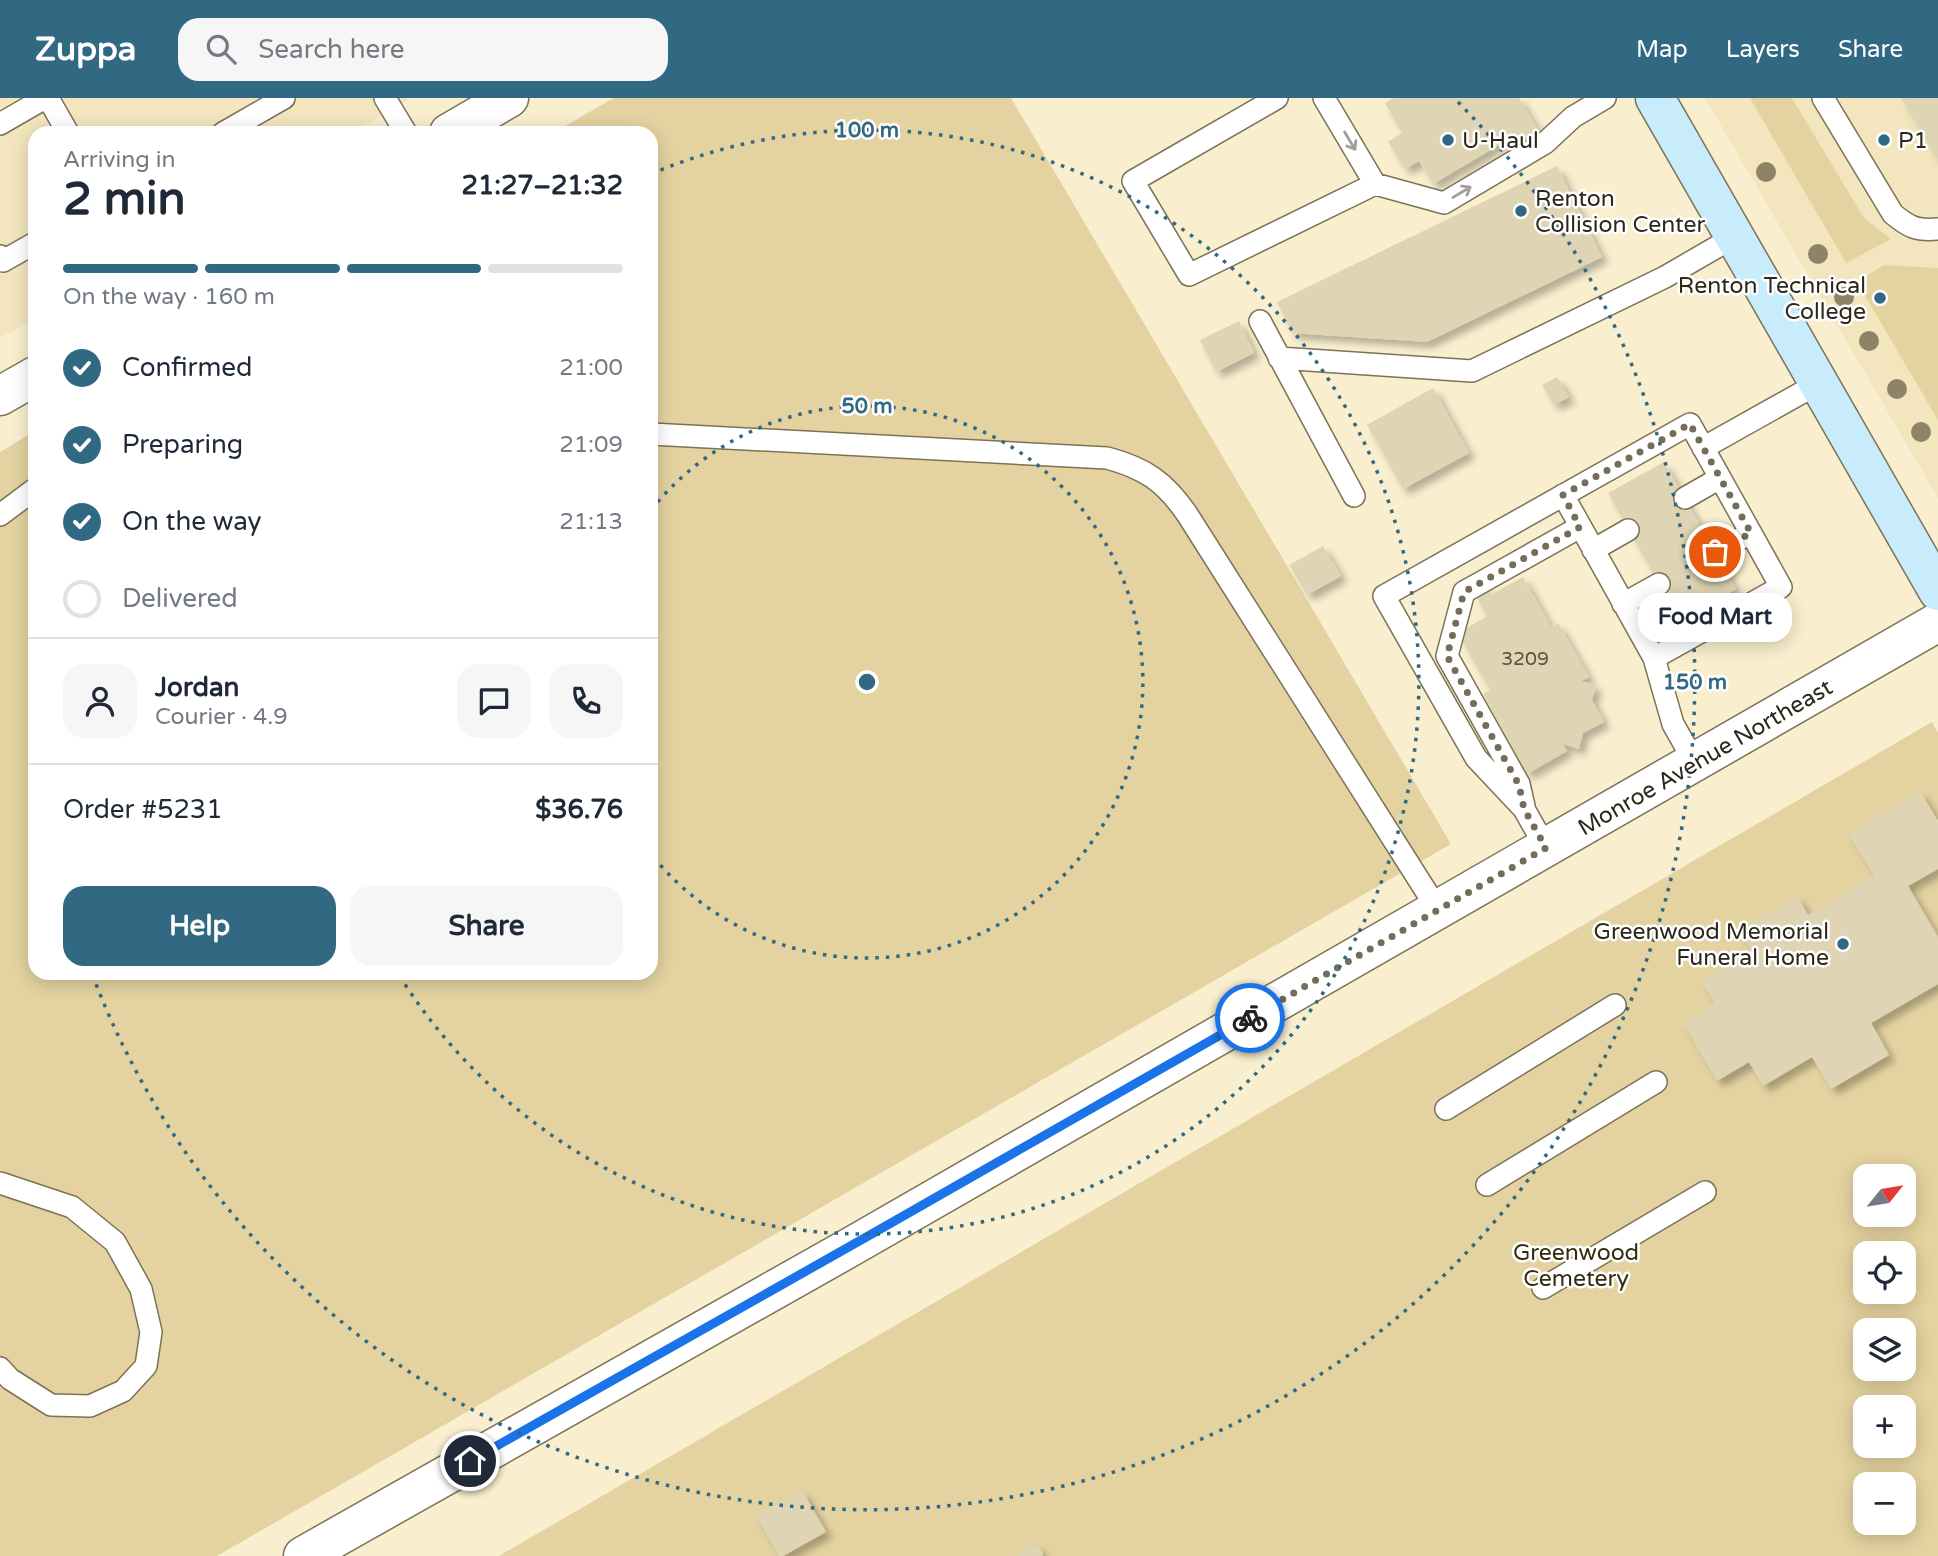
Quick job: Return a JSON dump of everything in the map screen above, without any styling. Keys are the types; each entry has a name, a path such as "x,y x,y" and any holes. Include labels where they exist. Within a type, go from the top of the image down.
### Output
{"main road":[{"path":"1655,98 1938,591"}],"street":[{"path":"461,126 509,98"},
{"path":"0,396 28,380"},
{"name":"Monroe Avenue Northeast","path":"303,1556 842,1252 1938,622"}],"lane":[{"path":"0,124 47,98 64,126"},
{"path":"235,126 284,98"},
{"path":"386,98 402,126"},
{"path":"1277,98 1133,181 1189,275 1375,184 1444,203 1545,143 1573,117 1605,98"},
{"path":"1324,98 1375,184"},
{"path":"1823,98 1893,214 1910,227 1938,229"},
{"path":"1279,358 1472,371 1665,277 1734,237"},
{"path":"0,256 3,261 28,247"},
{"path":"1259,321 1354,496"},
{"path":"1703,448 1819,383"},
{"path":"1546,848 1524,809 1476,758 1384,596 1690,424 1781,587 1654,658"},
{"path":"658,434 1107,458 1130,464 1152,475 1166,486 1187,514 1438,910"},
{"path":"1685,498 1720,478"},
{"path":"0,514 28,494"},
{"path":"1563,495 1654,658 1673,724 1695,763"},
{"path":"1524,809 1519,785 1447,656 1464,592 1580,527"},
{"path":"1593,550 1629,530"},
{"path":"1715,552 1751,533"},
{"path":"1623,604 1659,584"},
{"path":"1446,1109 1615,1005"},
{"path":"1487,1185 1656,1082"},
{"path":"0,1183 72,1207 116,1242 141,1289 150,1332 146,1366 123,1391 90,1406 51,1405 10,1379 0,1368"},
{"path":"1544,1288 1705,1192"}],"shaded area":[{"path":"0,98 411,98 363,126 28,126 28,322 0,338"},
{"name":"Renton Technical College","path":"1705,98 1938,98 1938,498"}],"green space":[{"path":"614,98 1011,98 1451,844 217,1556 0,1556 0,452 28,435 28,980 658,980 658,126 565,126"},
{"path":"1750,98 1792,98 1864,218 1891,239 1846,263"},
{"path":"1884,265 1938,268 1938,420 1857,282"},
{"name":"Greenwood Cemetery","path":"1932,722 1938,733 1938,1556 499,1556"}],"building":[{"name":"U-Haul","path":"1394,98 1519,98 1538,130 1512,145 1509,139 1433,184 1419,161 1405,169 1388,142 1402,133 1385,103"},
{"path":"1901,98 1938,98 1938,160"},
{"name":"Renton Collision Center","path":"1557,166 1602,257 1427,342 1292,333 1277,302"},
{"path":"1239,321 1254,353 1216,372 1200,340"},
{"path":"1557,377 1569,397 1554,405 1542,385"},
{"path":"1433,388 1469,453 1403,489 1367,425"},
{"path":"1664,462 1736,589 1679,620 1608,493"},
{"path":"1323,546 1341,576 1307,595 1289,565"},
{"path":"1523,577 1551,627 1558,623 1589,677 1581,681 1596,685 1592,700 1604,722 1583,733 1579,749 1563,744 1567,751 1527,774 1483,694 1490,690 1461,639 1465,629 1487,616 1475,594 1488,587 1492,594"},
{"name":"Greenwood Memorial Funeral Home","path":"1920,791 1938,821 1938,869 1908,886 1938,937 1938,984 1871,1023 1889,1055 1831,1089 1812,1057 1763,1086 1749,1062 1717,1081 1683,1023 1715,1004 1701,980 1751,950 1739,930 1797,896 1808,915 1874,876 1848,833"},
{"path":"802,1490 826,1532 779,1556 756,1516"},
{"path":"1036,1545 1043,1556 1018,1556 1025,1546"}],"way so far":[{"path":"1250,1018 1546,848 1524,809 1519,785 1447,656 1464,592 1580,527 1563,495 1690,424 1751,533 1715,552"}],"place":[{"name":"U-Haul","path":"1448,140"},
{"name":"P1","path":"1884,140"},
{"name":"Renton Collision Center","path":"1521,211"},
{"name":"Renton Technical College","path":"1880,298"},
{"name":"Food Mart","path":"1715,552"},
{"name":"Greenwood Memorial Funeral Home","path":"1843,944"}],"route":[{"path":"470,1461 1250,1018"}]}
